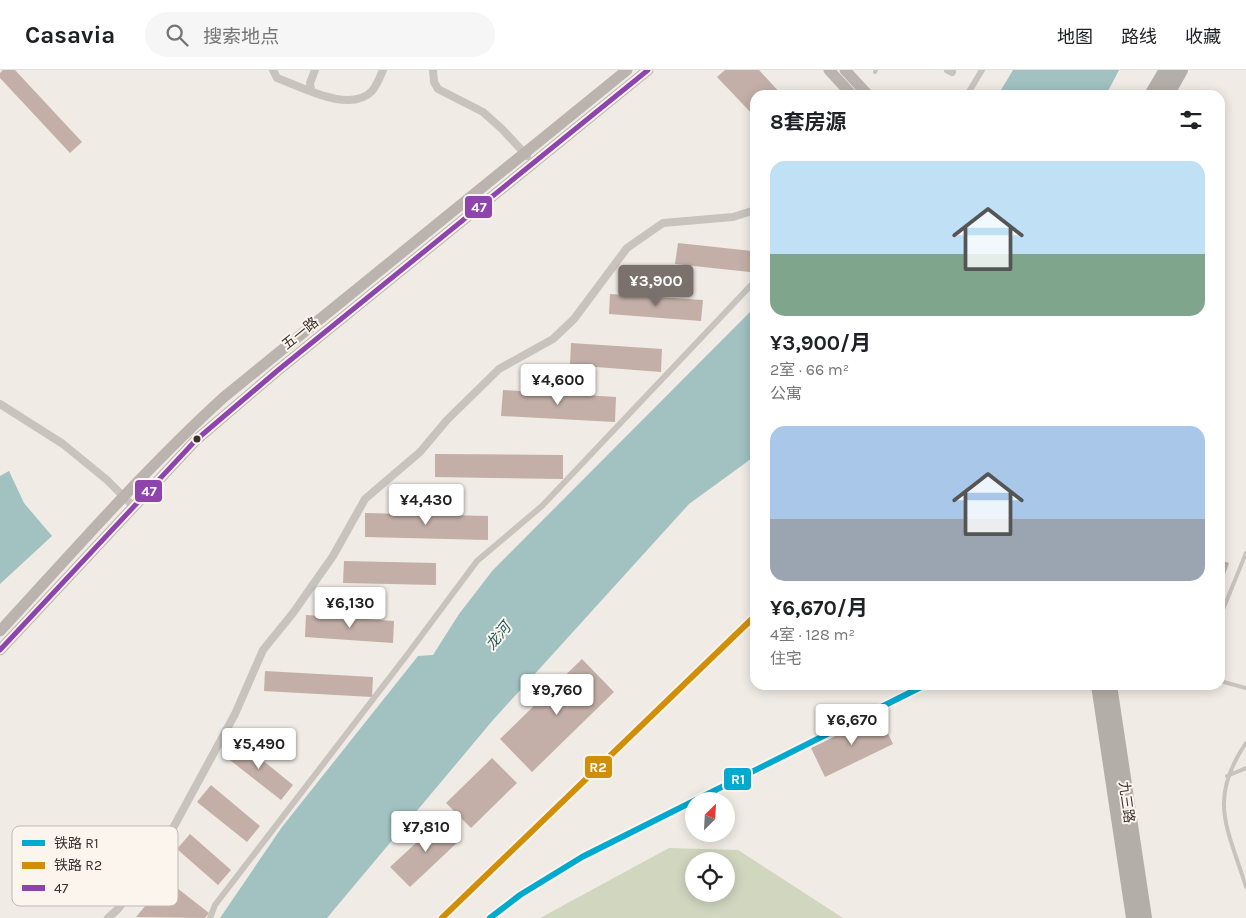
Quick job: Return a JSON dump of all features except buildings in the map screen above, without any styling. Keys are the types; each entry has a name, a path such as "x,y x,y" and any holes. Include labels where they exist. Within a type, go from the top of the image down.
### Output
{"highway":[{"path":"1154,90 1166,70"},
{"path":"1170,90 1181,70"},
{"name":"九三路","path":"1099,690 1133,918"},
{"name":"九三路","path":"1111,690 1145,918"}],"main road":[{"name":"五一路","path":"0,631 187,431 224,397 627,70"},
{"name":"五一路","path":"0,650 196,440 236,404 648,70"},
{"path":"828,70 847,90"},
{"path":"845,70 863,90"}],"street":[{"path":"273,70 277,78 334,100 353,100 368,95 374,89 383,70"},
{"path":"311,90 310,83 315,70"},
{"path":"433,70 434,82 438,89 482,112 502,129 533,163"},
{"path":"970,90 982,70"},
{"path":"174,826 235,714 262,650 293,613 333,556 365,498 420,452 447,420 499,369 553,339 574,319 627,248 663,222 733,217 750,212"},
{"path":"210,918 215,904 407,655 476,561 542,506 750,286"},
{"path":"0,404 63,444 133,506"},
{"path":"108,918 120,906"}],"lane":[{"path":"1225,605 1246,553"},
{"path":"1225,682 1246,688"},
{"path":"1246,743 1227,776 1223,796 1224,815 1246,887"},
{"path":"1227,776 1246,768"}],"green space":[{"path":"669,848 738,850 843,918 540,918"}],"water":[{"path":"1013,70 1119,70 1109,90 1001,90"},
{"name":"龙河","path":"750,312 750,460 689,504 493,720 327,918 220,918 282,827 418,656 433,655 459,614 493,570"},
{"path":"9,471 24,503 52,536 0,584 0,476"}],"rail line":[{"name":"R2","path":"442,918 750,621"},
{"name":"R1","path":"490,918 520,895 582,857 915,690"}],"transit line":[{"name":"47","path":"0,650 196,440 277,371 648,70"}]}
